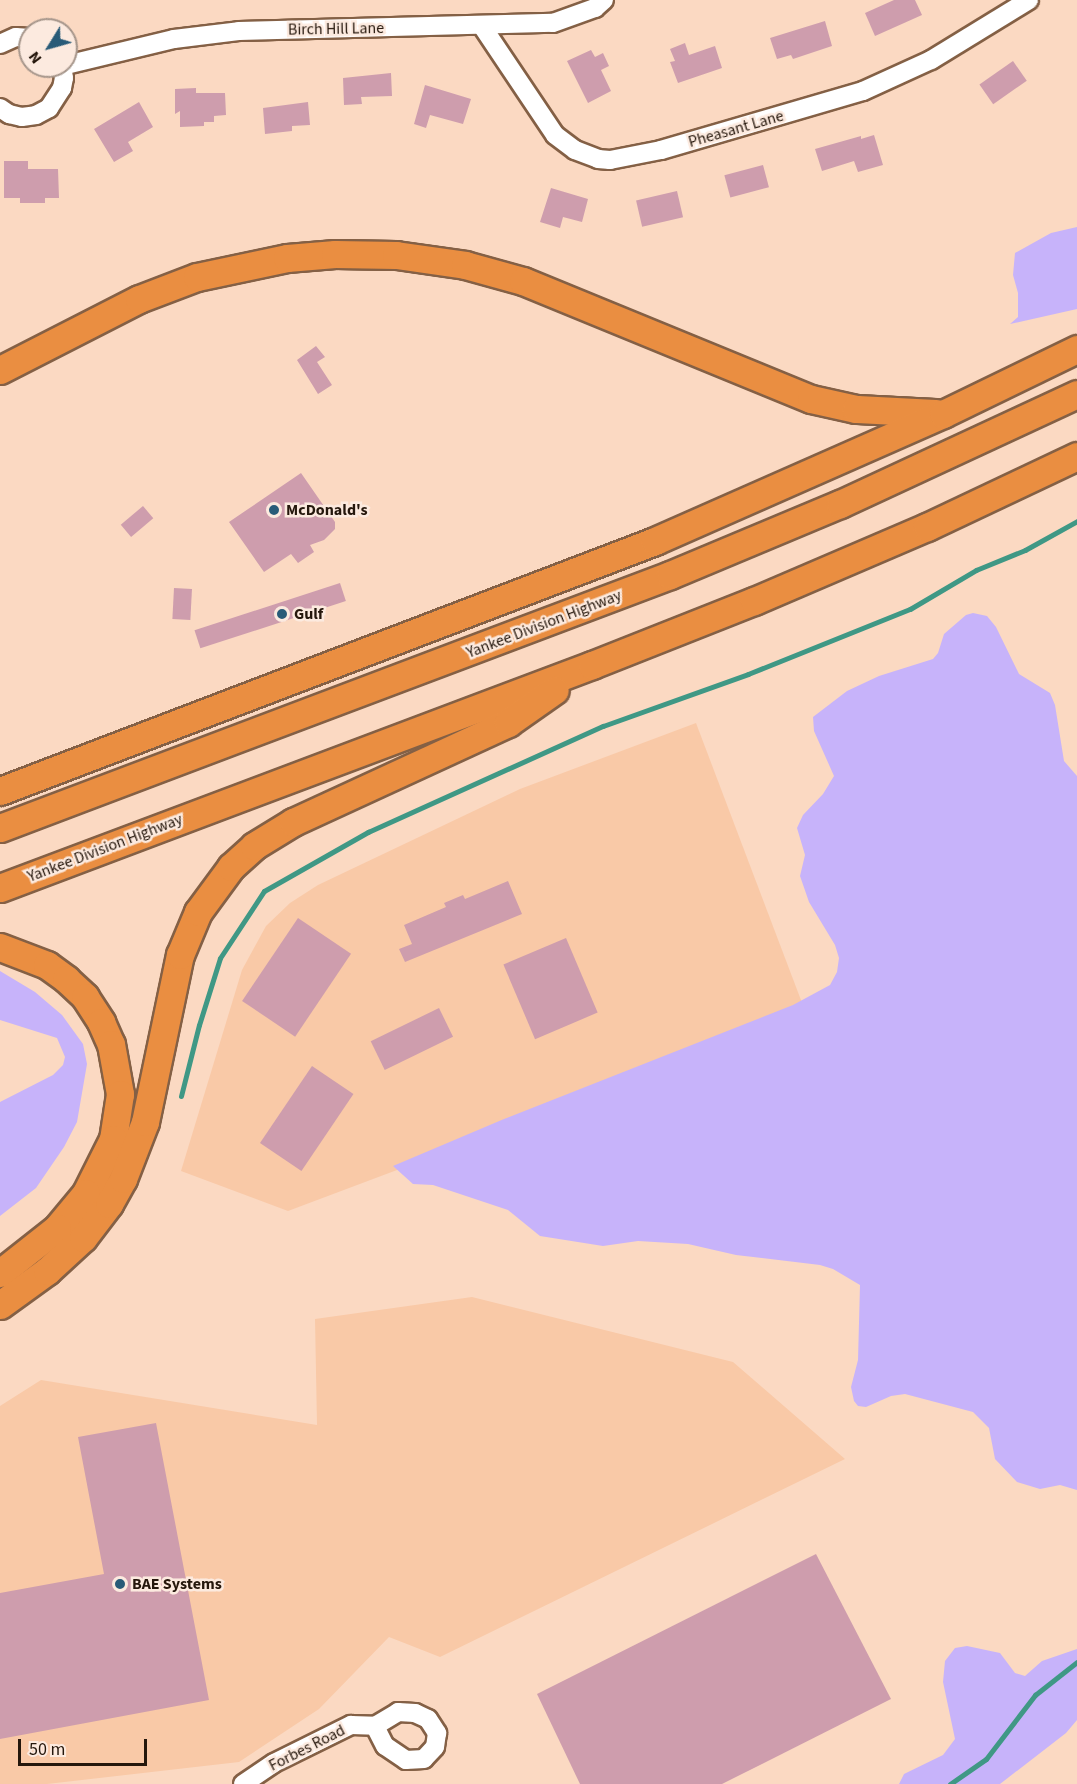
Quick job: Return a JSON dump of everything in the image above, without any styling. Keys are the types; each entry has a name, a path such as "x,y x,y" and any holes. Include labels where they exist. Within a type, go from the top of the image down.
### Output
{"highway":[{"path":"0,370 139,299 204,275 255,263 304,256 396,255 476,268 534,285 811,399 856,409 944,414"},
{"path":"0,791 655,541 944,414 1077,350"},
{"name":"Yankee Division Highway","path":"0,828 689,568 898,478 1077,394"},
{"name":"Yankee Division Highway","path":"0,888 592,665 860,556 1077,456"},
{"path":"0,1305 47,1271 75,1246 93,1227 118,1190 131,1164 142,1131 174,976 184,945 203,905 231,867 254,846 293,822 508,723 592,665"},
{"path":"0,946 26,955 56,970 85,997 101,1022 111,1044 120,1094 113,1139 86,1193 57,1228 0,1274"}],"street":[{"name":"Birch Hill Lane","path":"78,62 210,33 554,23 595,8 604,0"},
{"name":"Pheasant Lane","path":"482,26 555,135 575,150 598,159 610,160 661,150 863,91 931,60 1029,0"},
{"path":"0,44 18,38"},
{"name":"Birch Hill Lane","path":"0,108 9,114 22,117 36,115 49,108 62,88 64,78"},
{"name":"Forbes Road","path":"243,1784 274,1763 351,1725 375,1726"}],"shaded area":[{"path":"1077,227 1077,309 1010,324 1018,317 1018,293 1013,275 1015,253 1051,233"},
{"path":"973,613 987,616 996,627 1019,674 1050,693 1055,705 1064,761 1077,776 1077,1490 1060,1485 1040,1489 1017,1482 995,1459 989,1428 973,1412 905,1394 891,1396 866,1407 858,1406 854,1401 851,1387 858,1360 860,1285 833,1269 820,1265 736,1255 688,1244 638,1241 603,1246 540,1236 508,1210 433,1185 413,1184 393,1166 504,1119 793,1005 830,985 837,972 839,958 835,945 809,902 800,876 805,855 797,828 803,815 823,794 834,776 814,731 813,717 847,691 879,676 933,659 938,653 944,634 966,615"},
{"path":"696,723 807,1016 288,1211 181,1171 242,970 266,926 290,903 318,885 520,789"},
{"path":"0,971 35,992 62,1015 83,1044 87,1064 77,1122 64,1147 36,1188 0,1216 0,1102 53,1075 63,1065 65,1057 57,1038 0,1020"},
{"path":"472,1297 733,1362 845,1459 440,1657 389,1637 319,1709 239,1762 47,1784 0,1784 0,1406 41,1380 317,1425 315,1319"},
{"path":"967,1646 1000,1653 1015,1673 1025,1676 1042,1661 1077,1649 1077,1720 1066,1733 1000,1784 899,1784 904,1774 943,1755 955,1739 943,1682 945,1661 955,1648"}],"building":[{"path":"894,0 915,0 922,15 875,36 865,13"},
{"path":"825,21 832,46 793,59 791,55 777,59 770,38"},
{"path":"685,43 689,55 715,46 722,68 678,83 670,62 675,61 670,49"},
{"path":"591,50 595,57 603,53 609,66 601,70 611,91 588,103 567,61"},
{"path":"1013,61 1027,81 993,104 979,85"},
{"path":"391,73 392,96 361,97 362,104 344,105 343,78"},
{"path":"425,85 471,99 463,124 430,115 426,128 414,124"},
{"path":"196,88 196,93 225,93 226,115 214,116 214,122 204,122 204,126 180,127 180,111 175,114 175,89"},
{"path":"139,102 153,127 128,142 133,151 114,162 94,129"},
{"path":"308,102 310,125 292,126 292,131 265,134 263,108"},
{"path":"874,135 883,165 858,172 854,161 822,171 815,149 861,136 861,139"},
{"path":"4,161 28,161 28,169 58,169 59,198 45,198 45,203 20,203 20,198 4,198"},
{"path":"763,165 769,187 730,198 724,175"},
{"path":"551,188 588,199 582,222 563,217 560,228 540,222"},
{"path":"677,191 683,217 642,227 636,200"},
{"path":"316,346 325,357 317,362 332,385 318,394 297,360"},
{"path":"301,473 335,522 335,529 324,540 310,545 314,552 298,563 291,554 264,572 229,522"},
{"path":"143,506 153,518 131,537 121,525"},
{"name":"Gulf","path":"340,583 346,601 200,648 194,630"},
{"path":"174,588 192,589 190,620 172,619"},
{"path":"508,881 522,914 405,962 399,949 412,944 404,925 446,907 444,903 463,895 465,899"},
{"path":"298,918 351,954 295,1037 242,1001"},
{"path":"566,938 598,1013 535,1039 503,965"},
{"path":"439,1008 453,1037 385,1070 371,1041"},
{"path":"312,1066 353,1094 301,1171 260,1143"},
{"name":"BAE Systems","path":"156,1423 209,1700 0,1739 0,1593 104,1574 78,1437"},
{"path":"816,1554 891,1699 722,1784 580,1784 537,1694"}],"waterway":[{"path":"181,1096 199,1025 220,958 264,891 368,832 603,726 748,674 910,609 976,570 1025,550 1077,521"},
{"path":"950,1784 986,1759 1035,1695 1077,1662"}],"place":[{"name":"McDonald's","path":"274,510"},
{"name":"Gulf","path":"282,614"},
{"name":"BAE Systems","path":"120,1584"}]}
